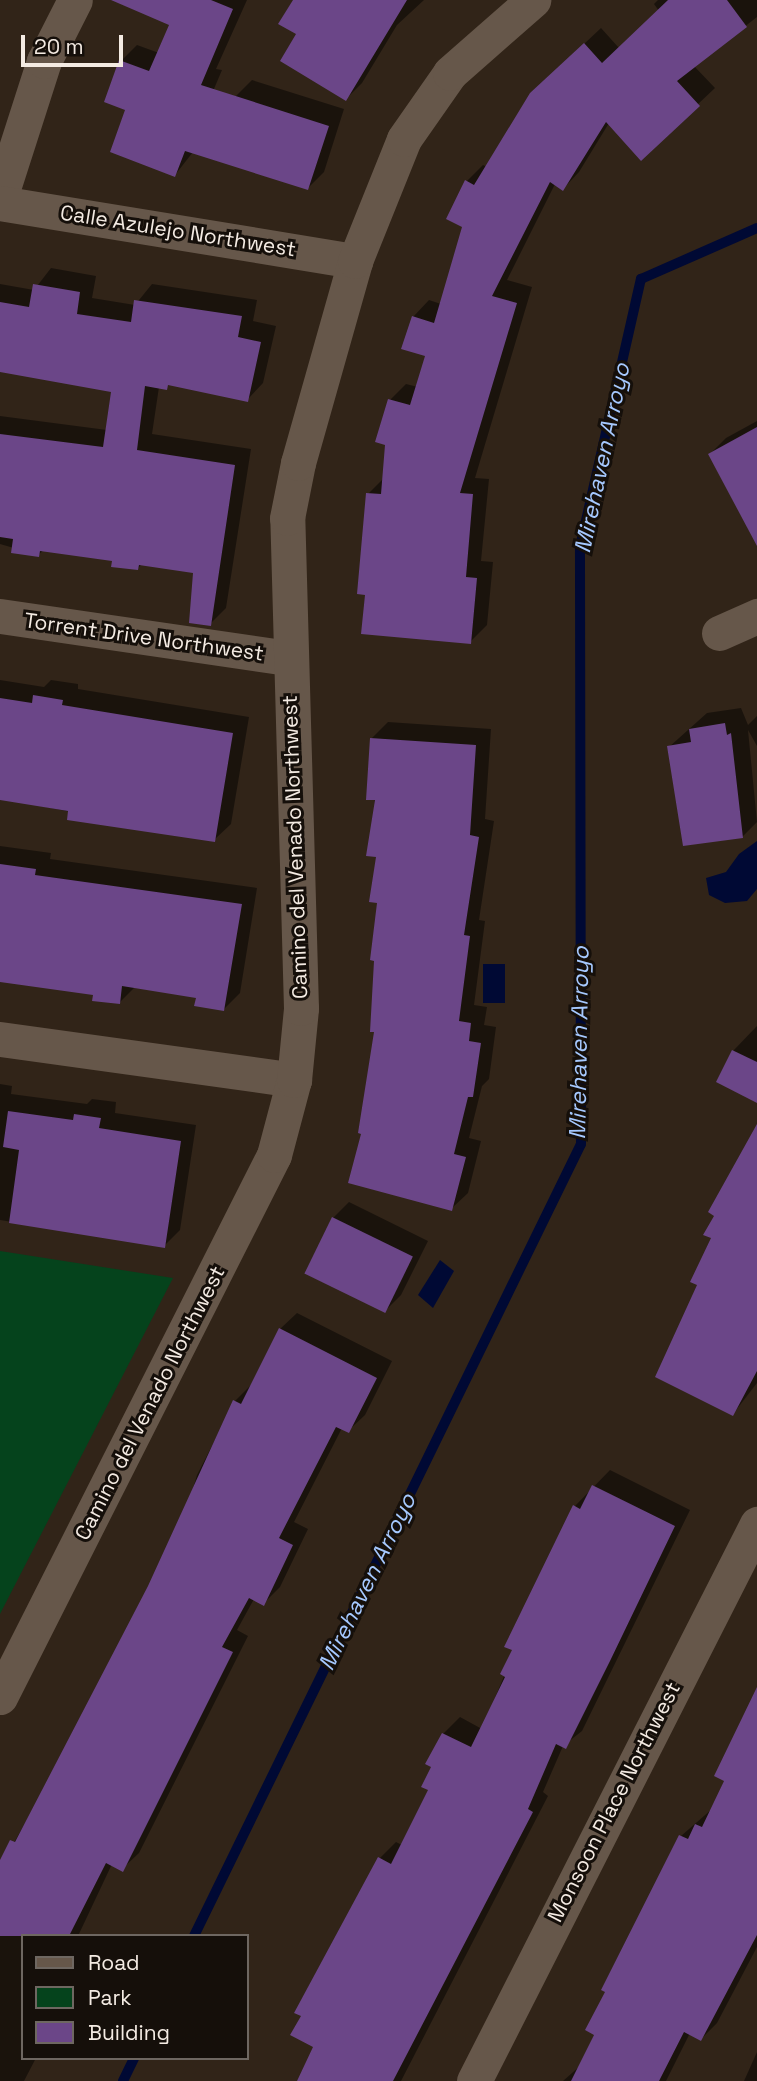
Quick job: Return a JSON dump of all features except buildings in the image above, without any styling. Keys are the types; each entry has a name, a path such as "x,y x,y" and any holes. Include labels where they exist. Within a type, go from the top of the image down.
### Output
{"street":[{"path":"0,201 44,61 75,0"},
{"name":"Camino del Venado Northwest","path":"0,1697 274,1155 294,1080 301,1008 287,518 298,463 355,261 404,139 450,73 533,0"},
{"name":"Calle Azulejo Northwest","path":"0,201 355,261"},
{"name":"Torrent Drive Northwest","path":"0,616 289,657"},
{"path":"719,632 757,616"},
{"path":"0,1039 294,1080"},
{"name":"Monsoon Place Northwest","path":"474,2081 756,1527"}],"green space":[{"path":"0,1251 173,1278 0,1614"}],"water":[{"path":"757,841 757,889 747,901 725,903 709,895 706,878 726,872 739,854"},
{"path":"483,964 505,964 505,1003 483,1003"},
{"path":"440,1260 454,1271 433,1308 418,1295"}],"waterway":[{"name":"Mirehaven Arroyo","path":"195,1934 581,1144 580,547 641,279 757,228"},
{"name":"Mirehaven Arroyo","path":"123,2081 133,2060"}]}
